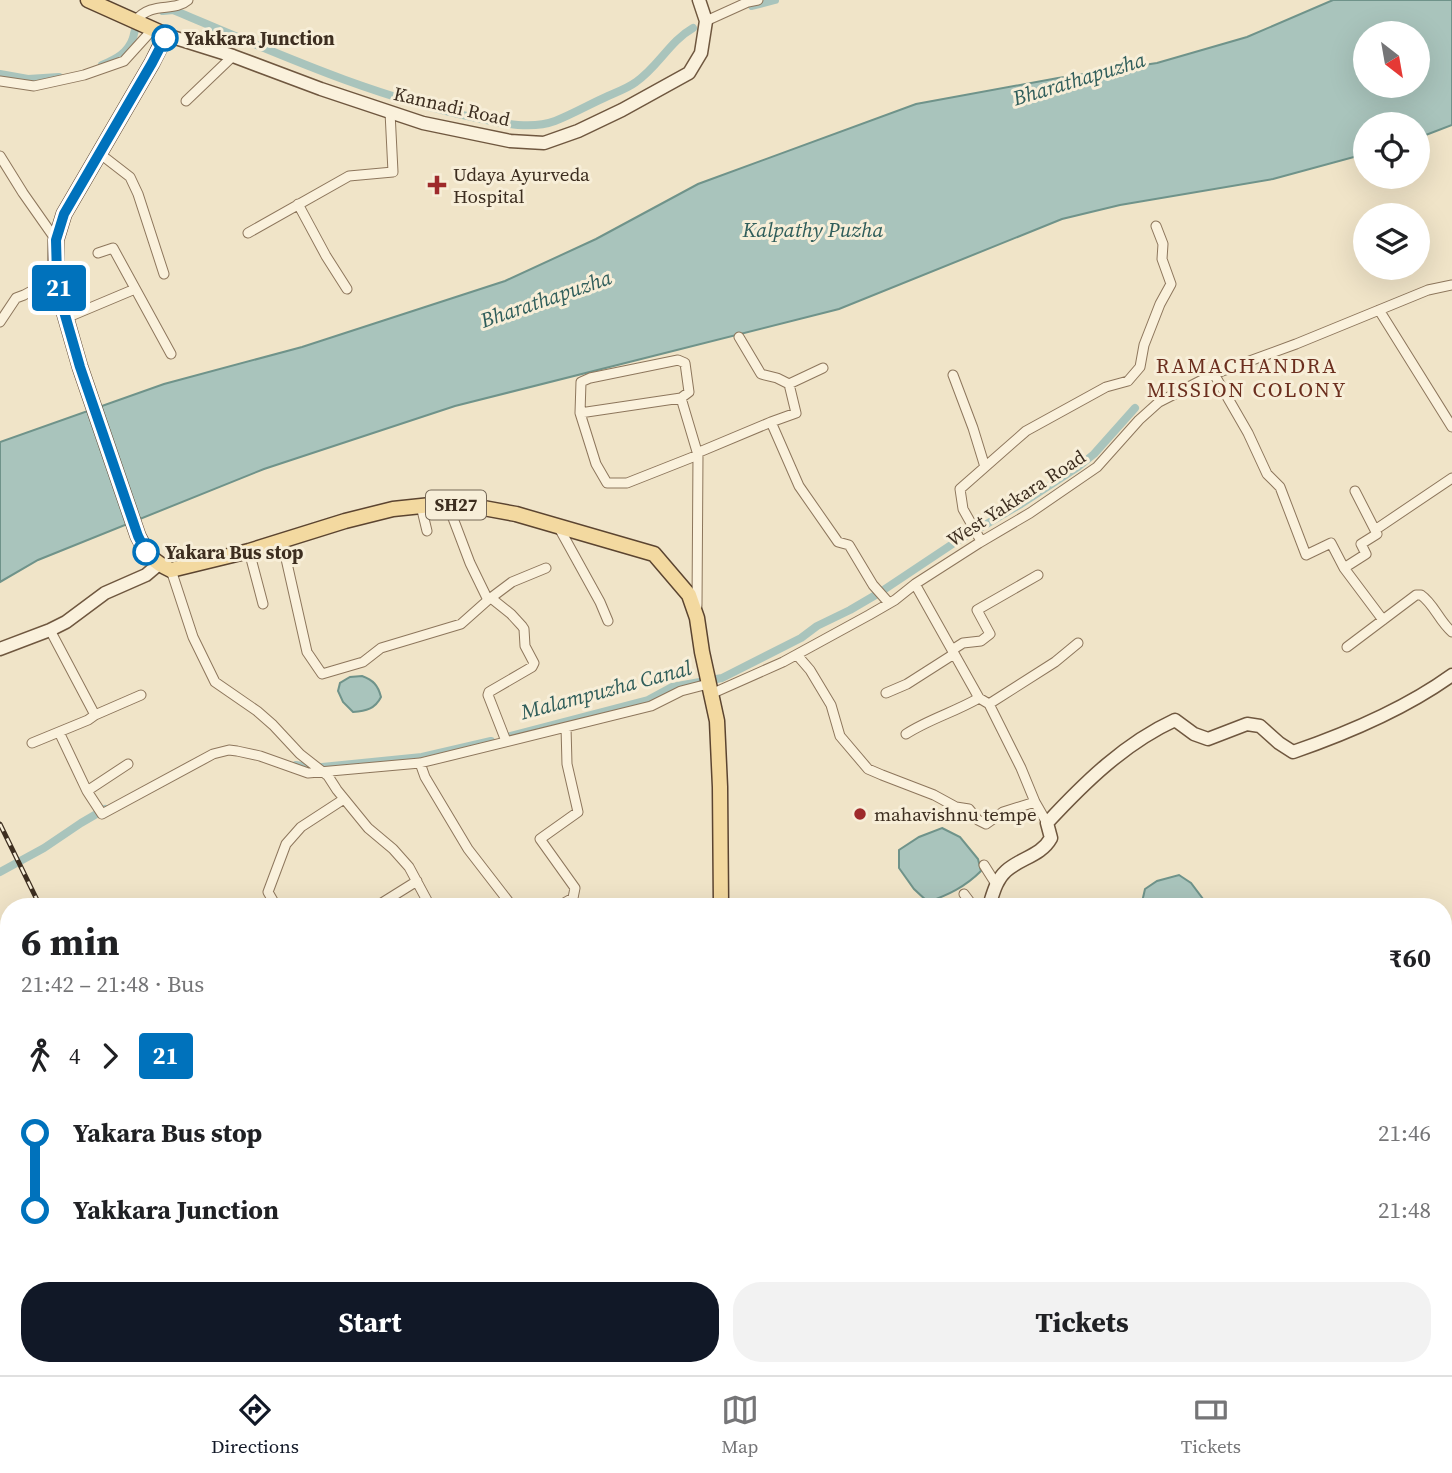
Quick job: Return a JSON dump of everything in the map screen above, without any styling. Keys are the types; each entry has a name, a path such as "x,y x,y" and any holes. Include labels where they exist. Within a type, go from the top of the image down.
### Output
{"main road":[{"path":"88,0 110,4 157,31 152,63 64,214 56,240 57,276 66,318 138,536 147,554 165,567"},
{"name":"SH27","path":"165,567 249,551 393,509 448,505 467,505 516,514 654,554 690,595 697,618 717,721 721,898"}],"street":[{"path":"136,21 150,9 184,4 188,0"},
{"name":"Kannadi Road","path":"157,31 423,123 510,141 544,142 578,131 689,73 701,53 706,20 699,0"},
{"path":"706,20 758,0"},
{"path":"0,81 34,86 84,75 124,61 157,31"},
{"path":"186,101 233,56"},
{"path":"248,233 349,176 393,172 390,112"},
{"path":"99,153 130,177 164,274"},
{"path":"0,156 3,169 56,240"},
{"path":"299,205 347,289"},
{"path":"977,534 963,509 960,489 1026,431 1106,387 1128,381 1140,367 1144,345 1171,284 1162,259 1163,244 1156,226"},
{"path":"98,253 113,248 171,354"},
{"path":"0,321 16,298 50,281 61,300"},
{"name":"West Yakkara Road","path":"87,792 102,814 213,754 229,750 260,756 308,773 318,768 420,763 651,706 681,691 709,685 797,654 889,603 977,534 1030,513 1097,467 1159,402 1214,374 1297,344 1428,290 1452,285"},
{"path":"66,318 135,289"},
{"path":"1379,310 1452,427"},
{"path":"580,413 681,398 689,392 685,363 678,360 590,377 581,382 580,413 596,464 607,484 627,483 796,413 789,384 761,374 739,337"},
{"path":"789,384 823,368"},
{"path":"1214,374 1248,433 1267,474 1280,488 1306,555 1331,543 1345,568 1383,620"},
{"path":"953,375 985,467"},
{"path":"681,398 697,454 697,618"},
{"path":"771,422 799,485 838,542 849,545 873,585 889,603"},
{"path":"1375,530 1452,478"},
{"path":"1345,568 1366,554 1362,544 1377,534 1355,491"},
{"path":"448,505 470,563 489,599 523,626 525,646 534,663 532,667 489,692 506,741"},
{"path":"421,506 427,531"},
{"path":"558,526 608,621"},
{"path":"282,541 307,652 322,674 363,662 381,648 461,624 512,582 546,568"},
{"path":"249,551 263,604"},
{"path":"0,649 50,630 66,622 105,593 165,567 193,637 215,682 257,711 300,754 328,776 368,828 409,867 426,898"},
{"path":"886,693 907,684 963,643 981,641 990,634 977,610 1038,575"},
{"path":"915,584 979,698 989,704 1035,802 1048,822 1051,838 1046,847 1005,872 996,884 992,898"},
{"path":"1347,647 1416,595 1426,598 1444,625 1452,632"},
{"path":"50,630 95,715"},
{"path":"989,704 1055,662 1078,643"},
{"path":"797,654 831,705 840,736 868,769 934,795 956,807 969,809 978,820 986,824 1003,812 1035,802"},
{"path":"1048,822 1087,780 1139,740 1175,720 1195,734 1208,739 1247,723 1260,726 1293,752 1404,706 1452,674"},
{"path":"32,743 141,695"},
{"path":"906,733 979,698"},
{"path":"566,727 567,764 578,812 540,839 575,888 573,898"},
{"path":"60,732 87,792 128,764"},
{"path":"420,763 425,778 468,849 506,898"},
{"path":"271,898 268,892 286,844 301,827 344,799"},
{"path":"984,865 996,884"},
{"path":"390,898 417,881"},
{"path":"964,894 967,898"}],"water":[{"name":"Kalpathy Puzha","path":"1333,0 1452,0 1452,125 1430,133 1430,112 1353,112 1353,157 1273,179 1120,205 1062,219 839,309 455,406 264,469 38,560 0,582 0,442 164,384 302,347 505,281 596,239 698,184 916,104 1157,63 1247,37"},
{"path":"362,676 374,684 381,697 370,709 353,712 343,702 338,691 340,683 350,677"},
{"path":"942,828 960,837 978,859 981,871 956,890 937,898 924,898 899,868 899,850 919,837"},
{"path":"1179,875 1191,883 1202,898 1143,898 1145,889 1157,881"}],"waterway":[{"path":"752,6 775,0"},
{"path":"163,11 173,10 323,72 399,98 477,118 526,125 555,121 630,86 644,76 677,40 693,28"},
{"path":"102,65 125,52 140,22"},
{"path":"0,74 28,79 59,77"},
{"name":"Malampuzha Canal","path":"507,737 648,700 672,687 722,678 801,638 817,626 879,593 954,543 1078,467 1094,454 1135,408"},
{"name":"Malampuzha Canal","path":"296,765 312,768 422,757 491,741"},
{"name":"Malampuzha Canal","path":"0,872 105,809"}],"railway":[{"path":"0,824 36,898"}],"bus line":[{"name":"21","path":"146,552 138,536 80,367 63,308 57,276 56,240 64,214 165,38"}],"place":[{"name":"Yakkara Junction","path":"165,38"},
{"name":"Udaya Ayurveda Hospital","path":"437,185"},
{"name":"Yakara Bus stop","path":"146,552"},
{"name":"mahavishnu tempe","path":"860,814"}],"district":[{"name":"RAMACHANDRA MISSION COLONY","path":"1247,378"}],"water label":[{"name":"Bharathapuzha","path":"1079,79"},
{"name":"Bharathapuzha","path":"546,299"}]}
